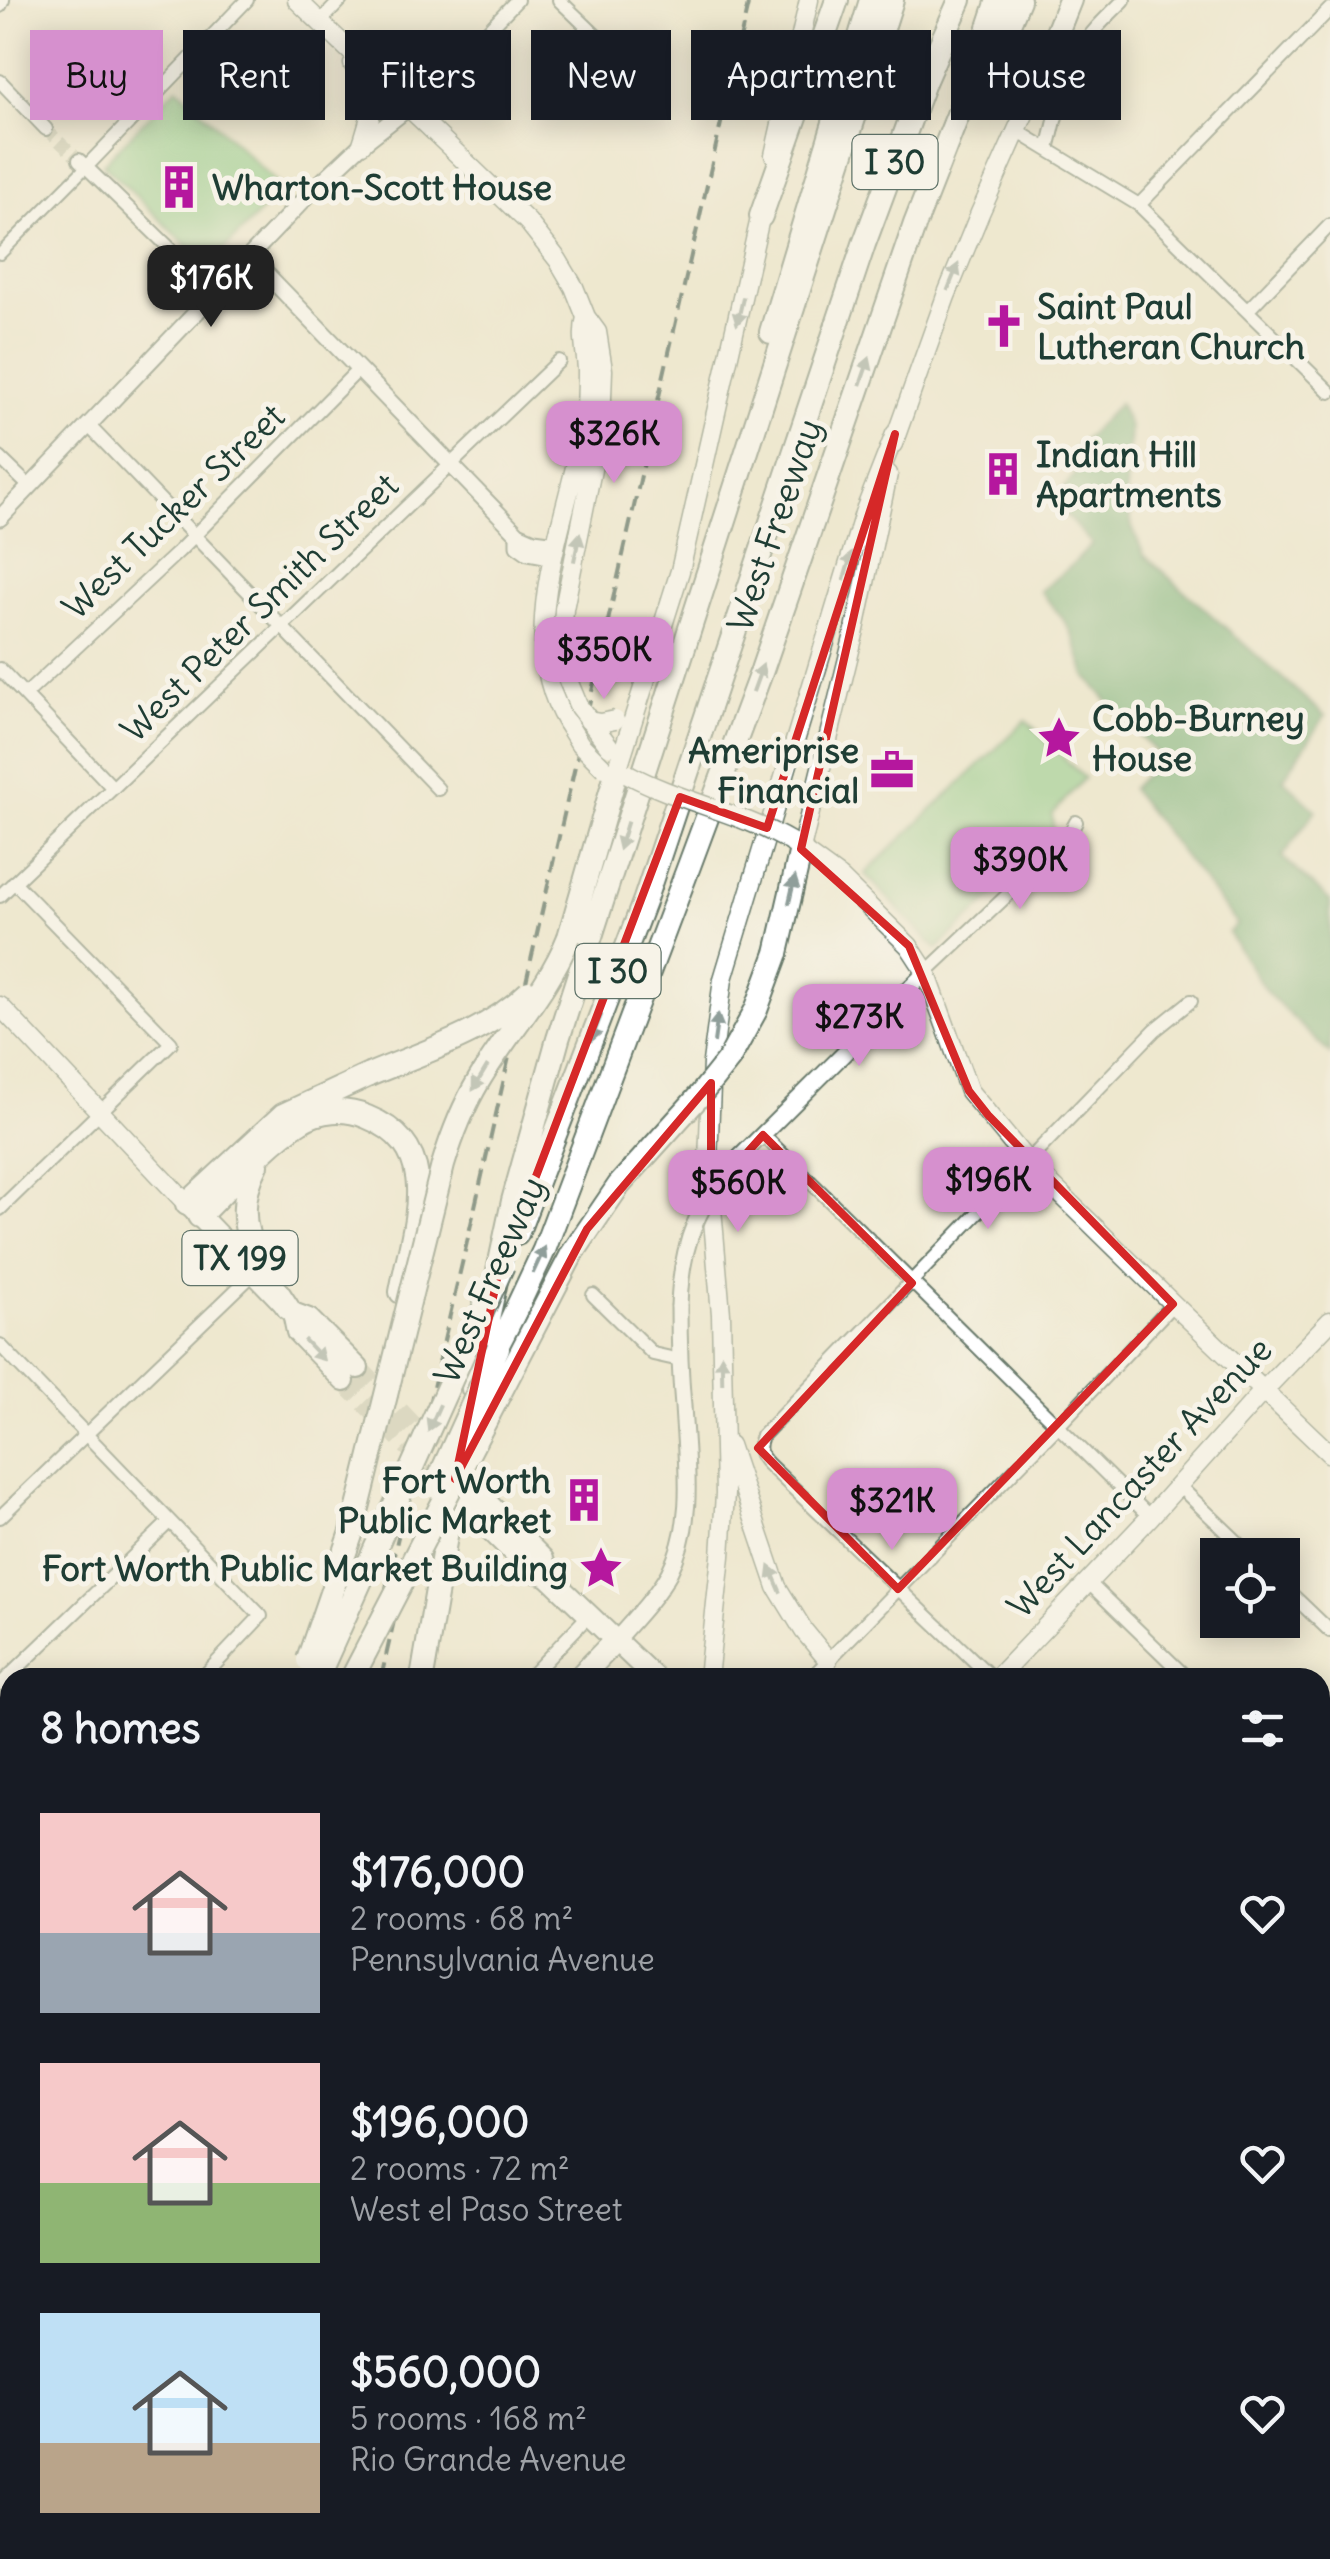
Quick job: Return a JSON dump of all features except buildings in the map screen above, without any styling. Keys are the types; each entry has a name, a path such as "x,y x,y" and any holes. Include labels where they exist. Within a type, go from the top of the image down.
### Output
{"highway":[{"path":"761,216 838,0"},
{"path":"697,610 784,287 871,0"},
{"path":"424,1668 460,1449 532,1128 892,0"},
{"path":"931,59 948,0"},
{"name":"West Freeway","path":"931,66 960,0"},
{"name":"West Freeway","path":"988,30 998,0"},
{"path":"1006,30 1019,0"},
{"path":"1058,30 1070,0"},
{"name":"West Freeway","path":"322,1668 521,1226 644,902 858,263 910,120"},
{"name":"West Freeway","path":"355,1668 544,1250 762,670 915,224 956,120"},
{"path":"305,1668 352,1532 454,1132 479,1080 554,969 569,937 615,764"},
{"path":"356,1668 572,1254 619,1185 729,1059 756,1010 778,954 796,845"},
{"path":"193,1210 282,1115 466,1034 506,1012 535,985 569,937"},
{"path":"193,1210 311,1116 332,1111 362,1114 399,1138 416,1166 420,1189 390,1384"},
{"path":"266,1151 246,1192 244,1223 256,1256 290,1310"},
{"path":"430,1668 431,1623"},
{"path":"589,1668 616,1640"}],"main road":[{"path":"297,0 344,46 373,98 362,144"},
{"path":"615,764 642,694 687,544 809,0"},
{"path":"1065,30 1080,0"},
{"path":"420,120 538,233 558,260 597,332 603,407 564,610 562,643 567,678 615,764"},
{"path":"710,1668 725,1494 721,1314 708,1160 712,1062 723,980 858,532 946,296 1021,120"},
{"path":"586,317 582,335 586,367 584,422 545,607 542,644 559,708 580,744 671,794 756,824 796,845 840,878 909,946 926,972 969,1091 1027,1160 1330,1454"},
{"path":"796,845 838,700 881,514 895,434"},
{"path":"588,721 616,720 642,694"},
{"path":"0,1006 193,1210"},
{"name":"TX 199","path":"193,1210 290,1310 297,1332 352,1375"},
{"name":"West Lancaster Avenue","path":"1004,1668 1330,1322"},
{"path":"722,1424 777,1587 804,1632 828,1660"},
{"path":"462,1490 532,1572 548,1576 645,1668"}],"street":[{"path":"0,254 82,164 248,0"},
{"path":"320,22 341,0"},
{"path":"488,30 517,0"},
{"path":"560,0 591,30"},
{"path":"1048,150 1075,60 1092,34 1124,0"},
{"path":"1138,205 1330,9"},
{"path":"0,81 46,129"},
{"path":"0,518 312,192 393,120"},
{"path":"1017,130 1138,205 1330,392"},
{"path":"82,164 216,293"},
{"path":"1248,310 1330,224"},
{"path":"250,257 518,534 556,550"},
{"name":"West Peter Smith Street","path":"0,896 560,362"},
{"name":"West Tucker Street","path":"26,695 195,535 359,368"},
{"path":"88,425 438,789"},
{"path":"0,458 30,487"},
{"path":"0,668 113,788"},
{"path":"616,1640 672,1568 684,1530 688,1492 679,1306 684,1254 699,1213 727,1171 926,972 1067,839 1076,822"},
{"path":"0,1208 171,1042 14,882"},
{"path":"983,1668 768,1464 758,1448 762,1436 1027,1160 1155,1030 1191,1001"},
{"path":"762,1135 1150,1517"},
{"path":"0,1517 254,1273"},
{"path":"593,1295 654,1354 680,1360"},
{"path":"820,1668 1173,1304"},
{"path":"0,1345 261,1616 212,1668"},
{"path":"1179,1486 1233,1538"},
{"path":"18,1668 170,1522"},
{"path":"1088,1582 1177,1668"},
{"path":"1300,1602 1330,1631"},
{"path":"539,1668 589,1615"}],"highlighted area":[{"path":"895,434 801,849 909,946 969,1091 988,1115 1173,1304 898,1589 758,1448 912,1283 763,1135 711,1193 711,1083 587,1229 455,1479 497,1279 680,797 767,828"}],"green space":[{"path":"177,87 183,93 183,120 211,120 283,189 208,266 103,164 145,120 163,120 163,102"},
{"path":"1119,403 1130,429 1126,490 1132,527 1144,555 1325,716 1283,779 1316,810 1282,857 1330,901 1330,1054 1267,993 1228,933 1237,924 1131,789 1161,757 1086,676 1073,636 1040,591 1092,544 1059,508 1062,490 1076,473 1073,451"},
{"path":"1026,720 1084,778 1052,815 1055,839 937,949 865,874"}],"tunnel":[{"path":"46,129 79,160"},
{"path":"358,1368 456,1471"},
{"path":"344,1381 448,1487"}],"railway":[{"path":"367,1668 749,0"},
{"path":"383,1668 411,1546"}],"place":[{"name":"Wharton-Scott House","path":"179,187"},
{"name":"Saint Paul Lutheran Church","path":"1004,326"},
{"name":"Indian Hill Apartments","path":"1003,474"},
{"name":"Cobb-Burney House","path":"1059,738"},
{"name":"Ameriprise Financial","path":"892,770"},
{"name":"Fort Worth Public Market","path":"584,1500"},
{"name":"Fort Worth Public Market Building","path":"601,1568"}]}
